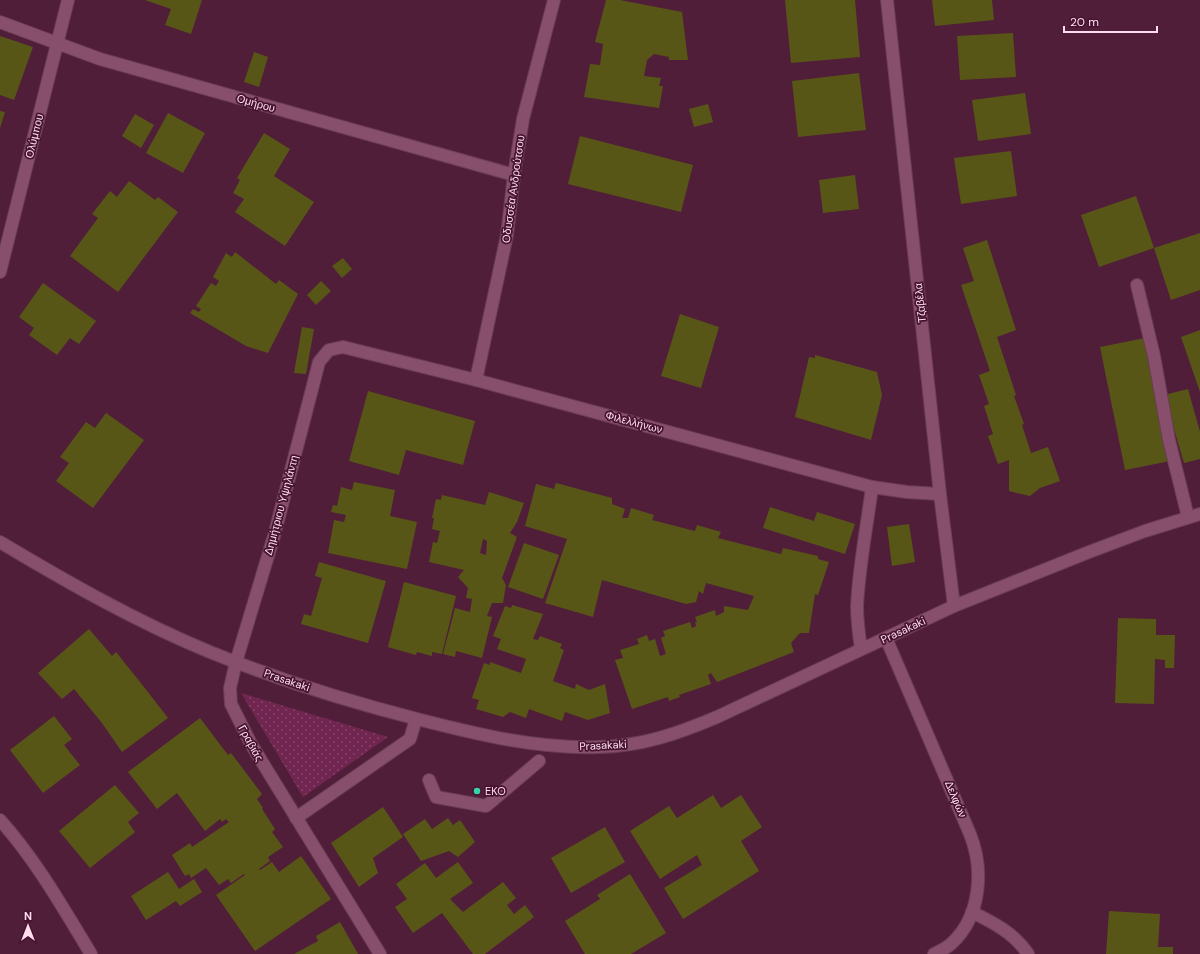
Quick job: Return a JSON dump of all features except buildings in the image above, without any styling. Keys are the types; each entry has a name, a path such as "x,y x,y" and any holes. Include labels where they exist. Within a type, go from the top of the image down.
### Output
{"street":[{"name":"Ολύμπου","path":"0,272 68,0"},
{"name":"Οδυσσέα Ανδρούτσου","path":"476,380 506,243 513,195 514,175 523,119 554,0"},
{"name":"Τζαβέλα","path":"888,0 940,494 954,606"},
{"name":"Ομήρου","path":"0,22 107,61 514,175"},
{"path":"1137,285 1154,356 1169,440 1188,517"},
{"name":"Φιλελλήνων","path":"329,350 343,347 476,380 872,487 940,494"},
{"name":"Δημήτριου Υψηλάντη","path":"236,662 274,536 319,362 329,350"},
{"path":"861,649 857,606 872,487"},
{"name":"Prasakaki","path":"2,546 130,614 179,638 236,662 322,692 416,719 490,737 534,744 599,747 662,738 691,728 954,606 1089,552 1200,514"},
{"name":"Δελφών","path":"886,638 974,842 977,857 977,891 972,912 964,928 957,937 948,946 934,954"},
{"name":"Γραβιάς","path":"236,662 230,688 231,704 251,744 380,954"},
{"path":"296,818 410,739 416,719"},
{"path":"429,780 436,797 486,806 539,761"},
{"path":"0,820 30,859 91,954"},
{"path":"972,912 1007,931 1023,946 1028,954"}],"shaded area":[{"path":"241,693 388,737 303,797"}],"place":[{"name":"EKO","path":"477,791"}]}
